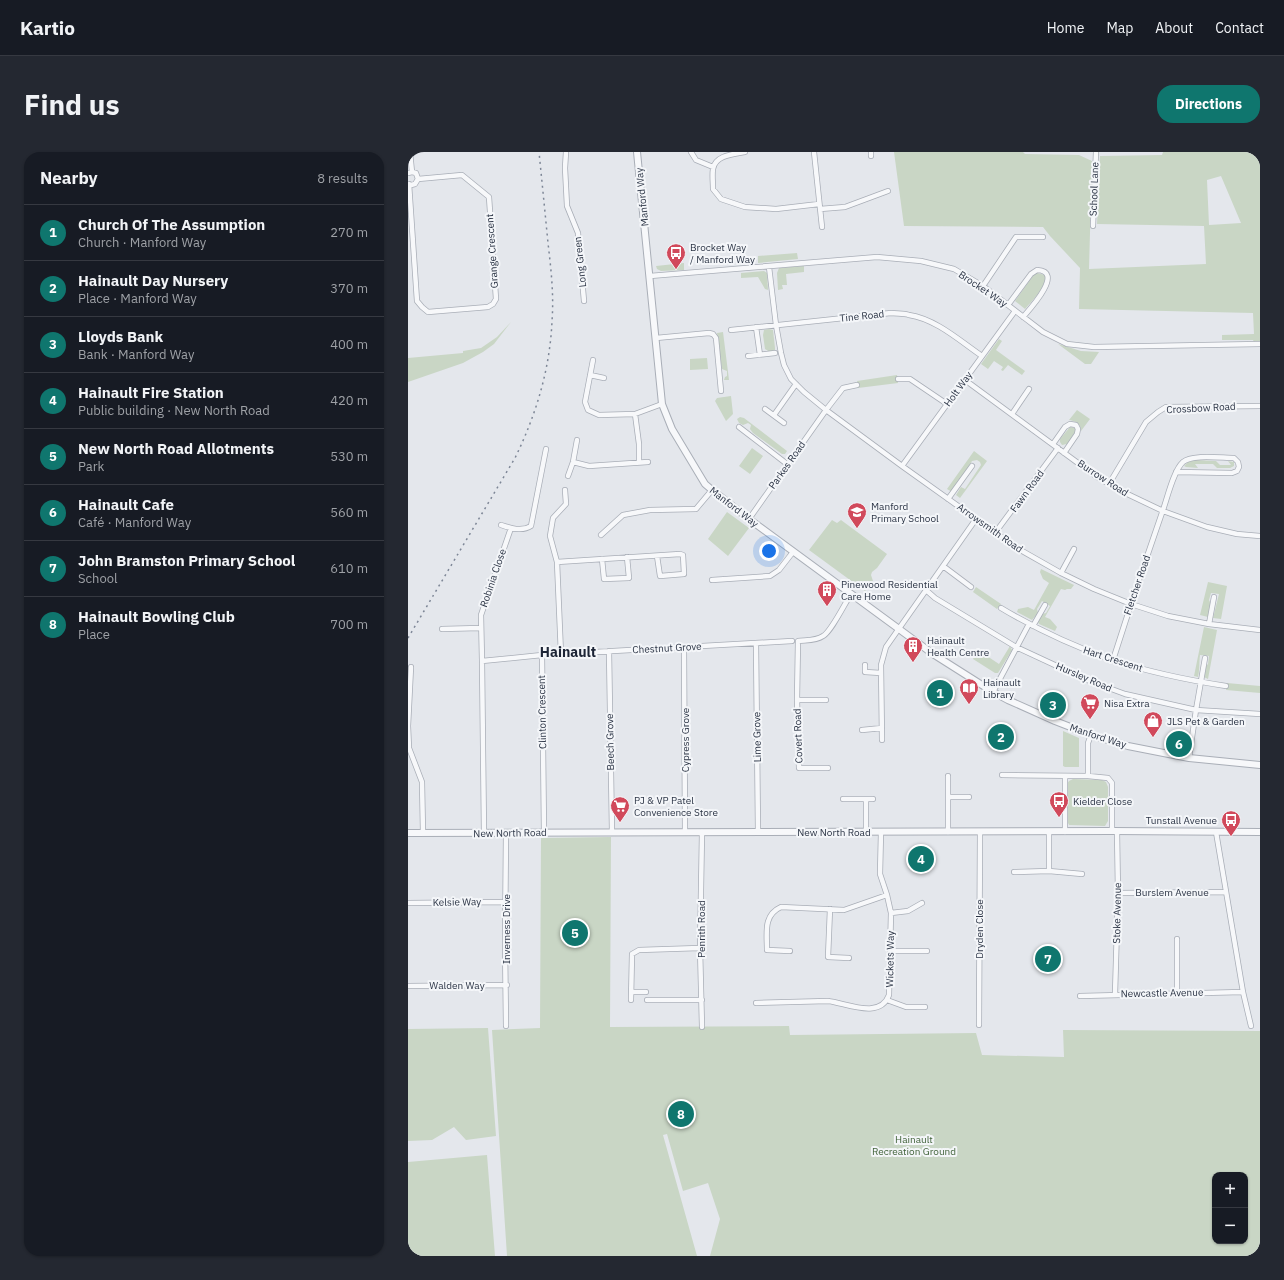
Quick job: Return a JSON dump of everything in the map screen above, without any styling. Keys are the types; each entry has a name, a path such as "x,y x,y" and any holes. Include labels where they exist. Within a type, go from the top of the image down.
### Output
{"street":[{"path":"410,152 410,173 416,173 418,179"},
{"name":"Long Green","path":"566,152 564,168 567,206 578,233 584,301"},
{"name":"Manford Way","path":"637,152 662,404 672,429 705,484 793,552 932,654 1008,700 1091,735 1128,746 1189,758 1260,765"},
{"path":"691,152 696,160 713,167"},
{"path":"745,152 727,154 718,160 713,167 712,189 721,199 745,207 776,209 845,207 888,191"},
{"path":"814,152 822,227"},
{"name":"School Lane","path":"1093,226 1096,152"},
{"name":"Grange Crescent","path":"462,176 489,197 496,299 494,304 488,307 428,312 417,301 408,184 415,184 418,179 462,176"},
{"path":"983,286 1016,237 1043,237"},
{"name":"Brocket Way","path":"650,276 877,257 921,261 954,269 983,286 1043,332 1067,344 1094,348 1260,344"},
{"name":"Arrowsmith Road","path":"769,267 776,325 784,366 791,379 826,410 995,533 1017,548 1061,573 1131,604 1168,616 1209,624 1260,630"},
{"path":"1008,305 1031,274 1037,270 1045,272 1048,275 1048,283 1023,317"},
{"name":"Holt Way","path":"902,466 1015,311"},
{"name":"Tine Road","path":"731,330 891,313 910,315 927,321 944,330 982,356"},
{"path":"756,327 760,355"},
{"path":"656,338 709,333 712,334 716,338 721,391"},
{"path":"748,356 776,353"},
{"path":"594,360 585,402 588,410 599,415 634,414 662,404"},
{"path":"590,375 604,378"},
{"path":"898,379 910,378 947,404"},
{"name":"Burrow Road","path":"965,380 1064,453 1109,484 1143,502 1207,527 1237,534 1260,536"},
{"path":"774,416 796,384"},
{"name":"Parkes Road","path":"749,519 843,388 857,385"},
{"path":"1012,414 1029,389"},
{"name":"Crossbow Road","path":"1109,484 1146,422 1161,409 1166,407 1260,406"},
{"path":"765,408 784,423"},
{"path":"634,414 639,444 639,462"},
{"path":"1053,444 1065,427 1070,424 1076,425 1078,429 1076,434 1064,453"},
{"path":"744,431 748,426"},
{"path":"739,427 788,464"},
{"path":"568,476 577,440"},
{"name":"Fawn Road","path":"995,533 1058,448"},
{"path":"501,525 511,528 527,529 531,526 546,449"},
{"path":"1194,458 1234,458 1238,462 1239,467 1236,471 1232,472 1176,472 1184,461 1194,458"},
{"path":"572,462 590,466 648,462"},
{"path":"948,499 972,466"},
{"name":"Fletcher Road","path":"1113,660 1176,472"},
{"path":"561,654 557,562 550,536 553,518 566,504 565,490"},
{"path":"601,535 623,515 650,510 696,509 712,490"},
{"path":"882,740 881,665 886,646 976,519"},
{"name":"Robinia Close","path":"482,661 480,628 481,615 511,528"},
{"path":"1061,573 1074,549"},
{"path":"712,580 770,576 779,570 793,552"},
{"path":"557,562 680,554 683,555 684,574 660,576 658,556"},
{"path":"602,559 604,579 629,578 627,557"},
{"path":"943,566 971,587"},
{"name":"Hursley Road","path":"926,590 935,598 1016,647 1087,680 1125,694 1196,710 1260,714"},
{"name":"Covert Road","path":"828,768 799,768 797,700 798,641 813,640 823,636 829,629 850,594"},
{"path":"1209,624 1214,597"},
{"path":"993,692 1016,647 1045,605"},
{"name":"Hart Crescent","path":"1001,608 1031,625 1077,646 1113,660 1155,672 1226,686"},
{"path":"442,629 480,628"},
{"name":"Chestnut Grove","path":"542,655 792,641"},
{"name":"Lime Grove","path":"756,643 758,832"},
{"name":"Cypress Grove","path":"684,647 685,832"},
{"name":"Beech Grove","path":"609,652 612,832"},
{"path":"484,833 482,661 542,655"},
{"name":"Clinton Crescent","path":"542,655 544,832"},
{"path":"1189,758 1205,658"},
{"path":"865,664 865,672 881,672"},
{"path":"411,667 408,726 409,748 422,782 424,833"},
{"name":"Covert Road","path":"797,700 826,700"},
{"path":"862,730 882,728"},
{"path":"1088,776 1088,743 1091,735"},
{"path":"1002,775 1064,776 1065,832"},
{"path":"948,776 948,832"},
{"name":"Stoke Avenue","path":"1064,776 1104,777 1108,778 1112,783 1118,893 1115,994"},
{"path":"948,797 969,797"},
{"path":"843,799 873,799"},
{"path":"866,799 866,833"},
{"name":"Penrith Road","path":"702,832 700,948 702,1026"},
{"name":"Wickets Way","path":"756,1003 828,1001 866,1009 878,1007 887,1000 889,995 891,913 880,874 881,832"},
{"name":"Dryden Close","path":"979,1026 980,832"},
{"path":"1049,832 1049,872"},
{"path":"1216,832 1243,992 1251,1026"},
{"name":"New North Road","path":"408,833 1260,832"},
{"name":"Inverness Drive","path":"506,833 506,1026"},
{"path":"1014,872 1082,874"},
{"name":"Burslem Avenue","path":"1118,893 1226,892"},
{"path":"790,951 767,950 769,917 775,909 781,907 844,910 887,895"},
{"name":"Kelsie Way","path":"408,902 506,902"},
{"path":"891,913 908,911 922,903"},
{"path":"830,909 828,957 849,958"},
{"path":"1177,939 1177,993"},
{"path":"631,1000 632,954 639,950 700,948"},
{"path":"890,952 927,951"},
{"name":"Walden Way","path":"408,986 506,985"},
{"path":"632,992 646,992"},
{"name":"Newcastle Avenue","path":"1080,996 1243,992"},
{"path":"647,1000 702,1000"},
{"path":"887,1000 906,1007 925,1008"}],"green space":[{"path":"894,152 1023,152 1025,154 1079,155 1092,161 1089,269 1206,264 1204,226 1097,224 1100,156 1162,155 1163,152 1260,152 1260,341 1222,340 1222,335 1254,334 1253,313 1079,309 1080,268 1043,227 904,226","holes":["1221,176 1241,223 1209,225 1207,180"]},
{"path":"797,253 798,259 758,263 758,256"},
{"path":"684,263 684,270 661,271 657,269 656,266"},
{"path":"804,266 804,272 786,274 787,285 782,285 783,289 778,290 777,273 779,268"},
{"path":"764,271 767,273 768,290 765,289 758,277 741,278 741,273"},
{"path":"1035,273 1045,275 1044,283 1039,293 1025,309 1015,301"},
{"path":"511,322 494,344 483,352 463,363 408,382 408,358 463,353 463,351 481,348 497,337"},
{"path":"764,330 773,330 775,348 775,350 770,352 765,349 763,335"},
{"path":"723,332 729,380 724,380 727,376 727,371 722,369 717,333"},
{"path":"999,339 1002,341 996,350 1025,371 1022,375 1008,365 1003,371 1001,370 1003,367 994,361 988,369 981,364"},
{"path":"1058,344 1081,351 1099,352 1091,364 1085,364"},
{"path":"707,358 708,369 690,370 690,359"},
{"path":"897,375 898,383 858,388 857,381"},
{"path":"731,396 733,414 726,421 715,401 717,398"},
{"path":"1077,410 1090,419 1081,431 1078,423 1069,420"},
{"path":"740,417 744,418 787,451 785,454 782,454 753,433 750,429 751,425 748,423 743,425 739,423 737,419"},
{"path":"1070,427 1075,428 1076,431 1067,444 1062,445 1060,439"},
{"path":"752,448 763,456 750,474 739,466"},
{"path":"974,451 987,461 960,498 956,495 961,487 965,489 981,465 980,462 977,460 972,461 952,492 947,489"},
{"path":"1195,460 1216,461 1220,465 1231,465 1228,461 1234,462 1234,466 1230,468 1217,468 1213,464 1195,464 1198,468 1184,466 1188,462"},
{"path":"727,512 749,528 728,556 708,539"},
{"path":"832,520 837,523 841,520 887,554 877,568 872,572 871,575 873,581 865,591 809,550"},
{"path":"1041,569 1074,585 1071,589 1061,589 1045,617 1050,619 1057,627 1055,631 1039,624 1038,622 1042,614 1046,613 1050,606 1042,601 1037,609 1038,613 1032,620 1017,612 1018,609 1028,607 1034,610 1049,583 1043,579 1040,572"},
{"path":"1208,582 1227,586 1221,619 1213,618 1219,594 1211,593 1209,600 1211,604 1208,617 1200,615"},
{"path":"976,587 1001,604 997,609 973,592"},
{"path":"1204,627 1217,630 1208,679 1204,677 1209,656 1200,655 1198,677 1194,676"},
{"path":"1010,646 1012,650 998,673 995,673 973,659 978,650 999,664"},
{"path":"1227,683 1260,686 1260,693 1226,690"},
{"path":"1063,731 1079,738 1079,767 1063,766"},
{"path":"1073,779 1102,780 1106,782 1108,787 1108,821 1105,826 1069,825 1067,821 1067,784"},
{"name":"Hainault Recreation Ground","path":"611,837 610,1027 789,1026 790,1035 976,1033 982,1055 1064,1057 1063,1030 1260,1031 1260,1256 710,1256 720,1219 708,1183 683,1191 667,1134 663,1135 697,1256 507,1256 492,1030 540,1028 541,838"},
{"path":"488,1028 496,1136 466,1140 454,1127 432,1140 408,1141 408,1029"},
{"path":"487,1155 495,1256 408,1256 408,1162"}],"railway":[{"path":"408,638 515,458 523,442 541,391 551,339 553,302 539,152"}],"place":[{"name":"Brocket Way / Manford Way","path":"676,270"},
{"name":"Manford Primary School","path":"857,529"},
{"name":"Pinewood Residential Care Home","path":"827,607"},
{"name":"Hainault Health Centre","path":"913,663"},
{"name":"Church Of The Assumption","path":"940,693"},
{"name":"Hainault Library","path":"969,705"},
{"name":"Lloyds Bank","path":"1053,705"},
{"name":"Nisa Extra","path":"1090,720"},
{"name":"Hainault Day Nursery","path":"1001,737"},
{"name":"JLS Pet & Garden","path":"1153,738"},
{"name":"Hainault Cafe","path":"1179,744"},
{"name":"Kielder Close","path":"1059,818"},
{"name":"PJ & VP Patel Convenience Store","path":"620,823"},
{"name":"Tunstall Avenue","path":"1231,837"},
{"name":"Hainault Fire Station","path":"921,859"},
{"name":"New North Road Allotments","path":"575,933"},
{"name":"John Bramston Primary School","path":"1048,959"},
{"name":"Hainault Bowling Club","path":"681,1114"}],"district":[{"name":"Hainault","path":"568,652"}]}
